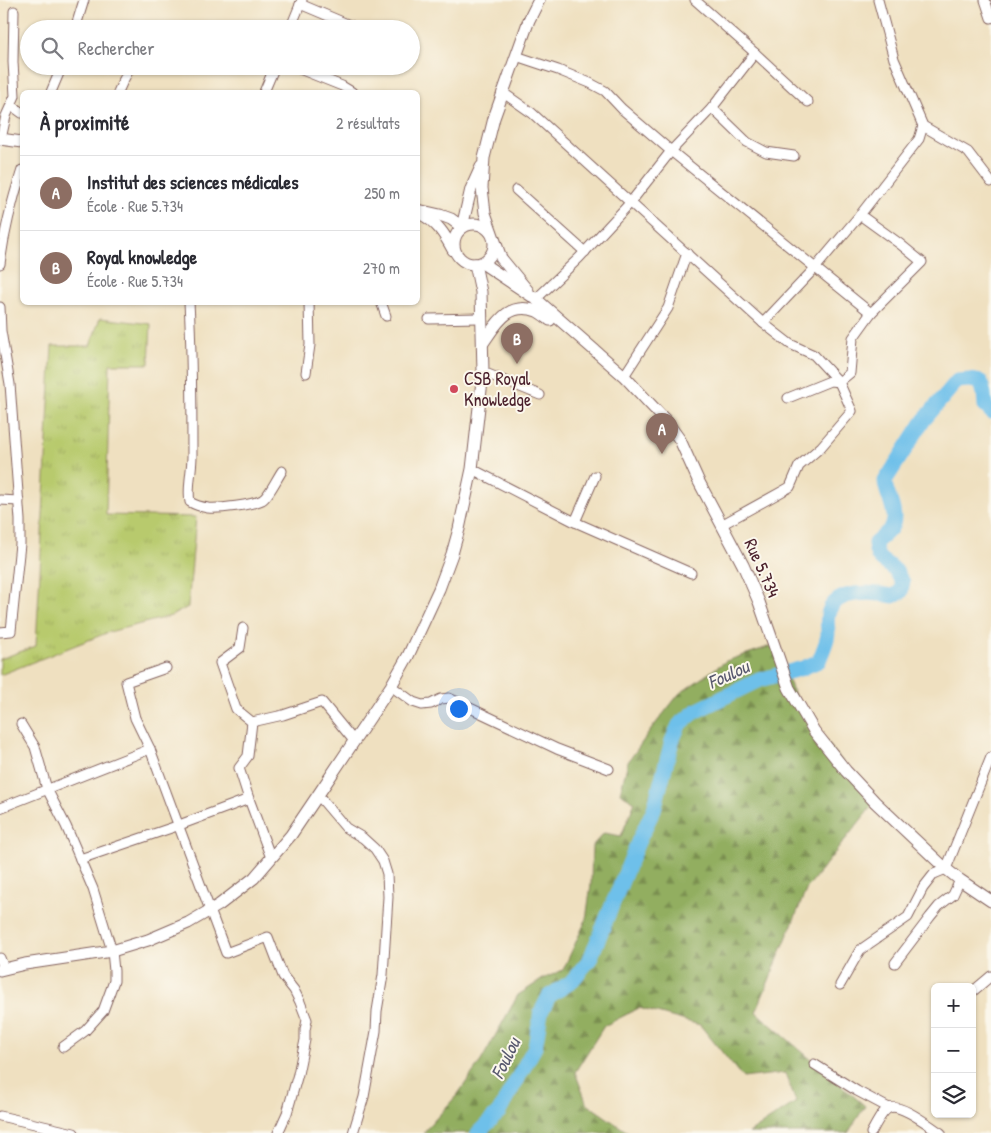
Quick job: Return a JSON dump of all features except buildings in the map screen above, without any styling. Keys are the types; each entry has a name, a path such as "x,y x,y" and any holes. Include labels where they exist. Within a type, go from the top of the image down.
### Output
{"street":[{"path":"78,20 84,0"},
{"path":"462,227 471,189 484,158 502,92 529,20 539,0"},
{"path":"694,0 808,102"},
{"path":"878,0 894,59 924,126 968,152 991,182"},
{"path":"985,0 991,18"},
{"path":"294,20 301,2 340,20"},
{"path":"14,11 13,62 16,93 6,116 1,139 20,142"},
{"path":"484,158 482,188 485,213 493,238 501,258 536,300 586,252 630,203 671,151 712,108 755,53"},
{"path":"516,56 590,83 605,91 622,109 671,151 871,313"},
{"path":"53,90 59,75"},
{"path":"119,90 126,75"},
{"path":"265,90 271,75"},
{"path":"314,75 349,90"},
{"path":"502,92 532,113 763,323 790,344 814,355 839,382 852,411 822,447 799,466 790,487 723,524"},
{"path":"10,105 20,112"},
{"path":"712,108 747,142 766,152 794,156"},
{"path":"763,323 816,267 860,215 919,138 924,126"},
{"path":"0,264 1,248 20,177"},
{"path":"516,190 586,252"},
{"path":"420,211 451,219 462,227"},
{"path":"420,212 431,219 444,234 459,257 469,264 479,263 491,255 493,238 490,232 480,224 468,224 457,232 453,245 459,257 471,278 483,338"},
{"path":"788,398 830,381 839,382 850,373 853,338 871,313 922,262 860,215"},
{"path":"624,376 668,308 687,253"},
{"path":"1,965 24,964 112,951 148,940 188,923 210,910 254,878 291,835 391,686 408,656 439,589 454,546 472,469 483,372 479,263"},
{"name":"Rue 5.734","path":"479,263 536,300 624,376 667,422 680,440 698,480 723,524 743,565 759,602 790,688 814,731 846,771 875,802 946,869 991,901"},
{"path":"189,305 192,344 192,469 188,495 190,502 209,508 256,502 266,496 282,471"},
{"path":"306,373 310,345 309,305"},
{"path":"383,305 386,316"},
{"path":"0,306 1,331 10,384 19,501 20,544 11,631 0,632"},
{"path":"483,338 501,318 512,310 525,309 537,311 585,343"},
{"path":"429,319 479,318"},
{"path":"483,372 540,395"},
{"path":"472,469 575,522 691,573"},
{"path":"575,522 595,476"},
{"path":"0,500 19,501"},
{"path":"243,628 240,648 220,663 236,709 252,722"},
{"path":"166,668 126,682 135,718 150,749 226,953 268,937 283,976 294,990 307,1020 298,1074 287,1113 278,1133"},
{"path":"391,686 413,702 422,705 431,704 441,698 449,698 557,749 609,770"},
{"path":"252,722 283,715 322,702 354,741"},
{"path":"252,722 248,756 239,768 271,858"},
{"path":"22,724 35,747 48,789 93,889 112,951 114,981 103,1010 85,1031 64,1047"},
{"path":"0,808 150,749"},
{"path":"840,985 860,950 908,917 923,888 934,874 946,869 991,758"},
{"path":"318,795 346,828 363,838 375,849 383,861 387,874 388,896 383,975 376,1031 364,1096 353,1133"},
{"path":"80,859 249,799"},
{"path":"895,963 939,906 953,896 960,880"},
{"path":"976,989 991,976"},
{"path":"814,1064 857,1091 889,1108"},
{"path":"871,1133 881,1116 889,1108 895,1107 908,1112 941,1133"},
{"path":"0,1116 74,1133"}],"green space":[{"path":"100,318 151,324 149,364 110,364 106,515 196,517 188,607 171,616 109,632 0,675 0,659 36,646 52,346 90,346"},
{"path":"774,645 801,710 875,802 807,888 756,1012 865,1106 848,1133 749,1133 796,1102 785,1073 743,1078 700,1025 639,1008 604,1026 575,1072 587,1104 629,1133 423,1133 458,1094 481,1061 518,995 543,979 563,970 586,920 591,884 592,846 604,833 621,836 635,802 620,793 628,762 653,727 679,694 726,661"}],"waterway":[{"name":"Foulou","path":"478,1133 499,1112 535,1047 541,1012 549,996 571,982 590,959 638,842 654,809 672,741 679,725 696,711 759,680 803,668 819,661 826,644 829,611 833,604 840,599 867,593 893,596 901,592 903,582 896,571 879,558 875,543 890,529 894,520 893,508 885,481 924,420 957,381 970,380 981,382 985,406 991,412"}],"place":[{"name":"Royal knowledge","path":"517,364"},
{"name":"CSB Royal Knowledge","path":"454,389"},
{"name":"Institut des sciences médicales","path":"662,454"}]}
